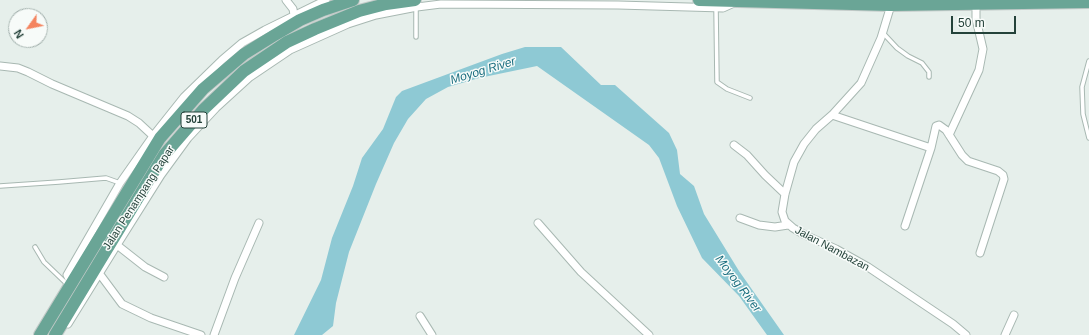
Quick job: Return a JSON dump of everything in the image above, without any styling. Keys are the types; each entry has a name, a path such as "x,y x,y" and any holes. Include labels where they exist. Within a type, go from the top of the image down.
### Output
{"main road":[{"name":"Jalan Penampang Papar","path":"40,335 160,138 204,89 244,54 273,36 300,20 323,10 353,0"},
{"path":"699,0 873,5 1089,2"},
{"path":"854,0 873,5"},
{"name":"Jalan Penampang Papar","path":"55,335 164,155 204,109 244,70 287,42 359,11 386,4 416,3"}],"street":[{"path":"286,0 293,9 294,15"},
{"path":"70,285 67,275 120,183 153,136 184,97 222,60 242,44 294,15 326,0"},
{"path":"62,335 99,273 161,176 188,138 216,108 250,77 290,50 348,24 416,3 511,3 723,8 736,2"},
{"path":"948,135 979,70 983,49 976,19 976,4"},
{"name":"Jalan Nambazan","path":"891,5 883,33 861,83 832,115 816,129 804,144 794,162 785,194 782,212 788,225 805,236 836,249 868,267 953,324 966,335"},
{"path":"0,66 18,68 128,116 139,123 153,136"},
{"path":"832,115 931,148"},
{"path":"905,226 931,148 937,125 942,127 968,161 998,171 1003,175 1004,179 980,252"},
{"path":"734,145 748,155 765,175 785,194"},
{"path":"740,218 759,225 775,227 788,225"},
{"path":"214,335 235,278 259,223"},
{"path":"538,223 581,272 649,335"},
{"path":"117,245 145,267 164,278"},
{"path":"99,273 122,304 151,318 201,335"},
{"path":"1005,335 1014,315"},
{"path":"420,316 432,335"}],"lane":[{"path":"416,3 416,37"},
{"path":"716,7 717,82 727,89 750,98"},
{"path":"883,33 896,48 922,63 929,72 929,77"},
{"path":"1089,61 1082,87 1083,114 1089,138"},
{"path":"0,186 106,178 120,183"},
{"path":"35,247 44,262 70,285"}],"water":[{"name":"Moyog River","path":"525,47 561,47 601,85 615,85 669,133 677,150 680,174 694,186 704,214 739,271 784,335 767,335 739,296 702,258 677,206 659,158 649,145 537,66 479,78 448,87 426,99 408,119 394,143 376,184 349,252 336,303 333,326 322,335 294,335 321,280 332,238 353,186 362,158 383,129 396,97 402,91"}]}
